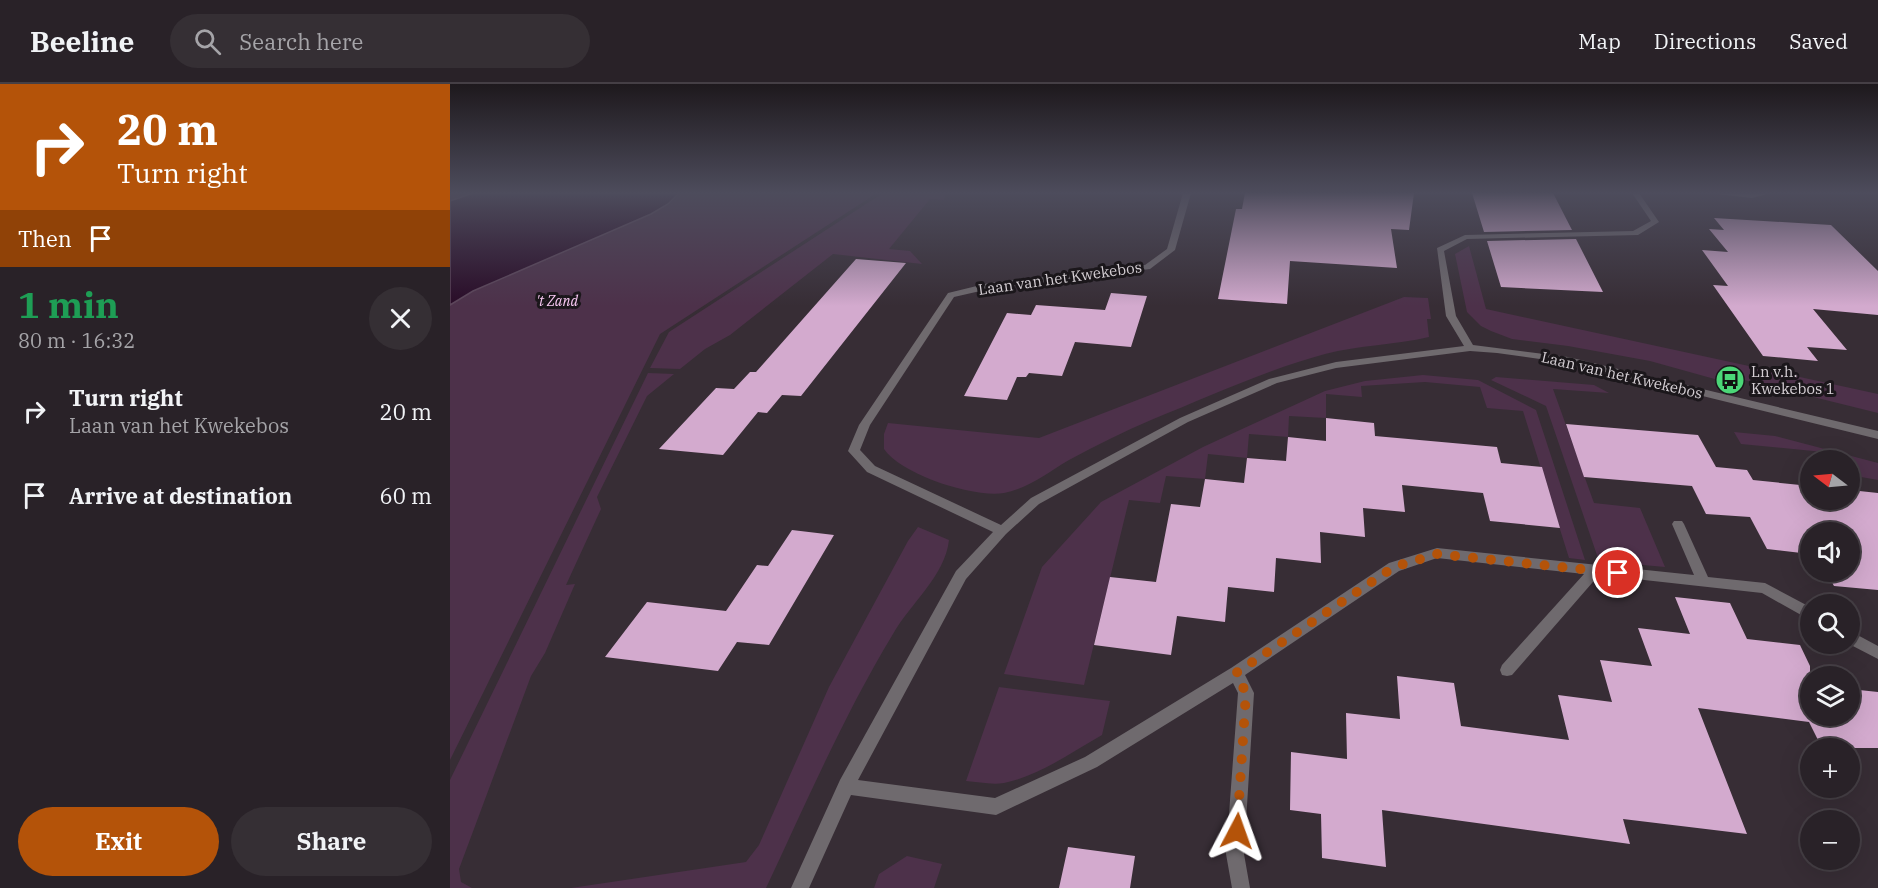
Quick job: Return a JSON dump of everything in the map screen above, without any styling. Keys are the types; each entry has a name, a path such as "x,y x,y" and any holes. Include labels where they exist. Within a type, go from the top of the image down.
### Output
{"street":[{"name":"Laan van het Kwekebos","path":"1002,531 871,469 854,451 865,425 951,296 989,286 1148,267 1171,250 1177,231"},
{"path":"1470,348 1450,316 1440,250 1465,237 1635,233 1640,231"},
{"name":"Laan van het Kwekebos","path":"800,888 846,786 962,575 1002,531 1035,501 1045,495 1184,420 1273,381 1336,365 1470,348 1568,360 1878,435"},
{"path":"1678,524 1704,582"},
{"path":"846,786 996,807 1091,762 1236,673 1394,567 1437,554 1765,588 1800,608"},
{"path":"1507,670 1596,570"},
{"path":"1860,643 1878,653"},
{"path":"1236,673 1246,693 1235,854 1241,888"}],"green space":[{"name":"'t Zand","path":"450,231 819,231 660,334 450,760"},
{"path":"825,231 904,231 889,249 910,251 922,264 833,254 730,335 705,349 680,369 650,368 669,332"},
{"path":"1469,246 1486,309 1878,394 1878,413 1728,376 1729,383 1650,361 1568,346 1512,339 1491,331 1481,326 1467,312 1455,254"},
{"path":"1404,297 1428,298 1431,319 1427,319 1429,337 1338,351 1303,360 1259,376 1130,429 1013,491 991,494 940,483 906,468 884,449 884,434 888,423 1039,438"},
{"path":"648,373 674,374 647,396 597,497 601,509 566,585 575,584 545,653 531,676 459,869 461,882 472,888 450,888 450,780"},
{"path":"1423,375 1478,380 1536,410 1585,560 1569,558 1523,411 1487,408 1480,387 1425,382 1361,386 1362,397 1326,394 1326,418 1289,416 1288,437 1249,434 1247,458 1208,454 1205,479 1166,476 1160,503 1129,500 1084,685 1004,674 1042,567 1101,502 1203,447 1325,391 1365,381"},
{"path":"1496,377 1594,385 1609,393 1553,389 1594,503 1640,508 1665,567 1599,561 1546,406 1491,380"},
{"path":"1734,432 1775,436 1828,450 1802,450 1741,444"},
{"path":"1860,458 1878,463 1878,480 1860,477"},
{"path":"918,527 949,540 941,566 900,623 858,696 766,888 571,888 746,862 759,845 829,687 908,541"},
{"path":"999,687 1110,701 1102,735 1055,763 1017,780 995,784 966,781"},
{"path":"907,856 942,864 934,888 874,888 879,874"}],"shaded area":[{"path":"450,231 613,231 473,291 450,305"}],"building":[{"path":"1232,231 1391,231 1397,268 1290,261 1287,304 1218,299"},
{"path":"1484,231 1549,231 1484,232"},
{"path":"1710,231 1837,231 1878,271 1878,315 1813,309 1847,350 1807,347 1818,361 1763,356 1713,285 1728,286 1702,250 1728,252"},
{"path":"1576,239 1603,292 1501,287 1487,241"},
{"path":"856,259 906,263 801,396 782,395 767,413 758,412 723,455 659,449 716,388 734,389 750,372 756,372"},
{"path":"1111,293 1147,296 1131,347 1075,342 1062,376 1029,373 1026,377 1017,377 1007,400 964,396 1007,313 1031,315 1036,305 1105,310"},
{"path":"1326,418 1374,423 1375,436 1497,447 1501,463 1542,467 1560,528 1490,521 1483,493 1402,485 1405,512 1363,508 1365,537 1320,532 1321,563 1276,558 1274,592 1228,587 1225,622 1177,616 1171,655 1094,645 1110,577 1156,582 1171,504 1200,507 1205,479 1244,483 1247,458 1286,461 1288,437 1326,441"},
{"path":"1566,424 1698,435 1716,467 1747,470 1753,480 1800,485 1800,510 1860,510 1860,491 1878,493 1878,590 1834,586 1832,582 1860,582 1860,522 1800,522 1800,553 1767,549 1750,517 1706,514 1692,486 1584,477"},
{"path":"792,530 834,535 769,645 737,642 718,671 605,657 647,602 726,611 757,565 768,566"},
{"path":"1675,597 1730,603 1747,639 1800,645 1800,654 1804,654 1810,666 1800,666 1800,721 1698,708 1747,834 1623,819 1630,844 1382,810 1386,867 1322,858 1321,814 1290,810 1291,752 1347,759 1346,713 1400,719 1397,676 1454,683 1461,726 1569,740 1558,695 1612,702 1600,660 1652,666 1638,628 1690,634"},
{"path":"1860,690 1878,692 1878,748 1860,748 1860,738 1817,738 1811,726 1860,726"},
{"path":"1068,847 1135,856 1130,888 1059,888"}],"place":[{"name":"Ln v.h. Kwekebos 1","path":"1730,380"}],"route":[{"path":"1237,831 1246,693 1236,673 1394,567 1437,554 1618,573"}]}
